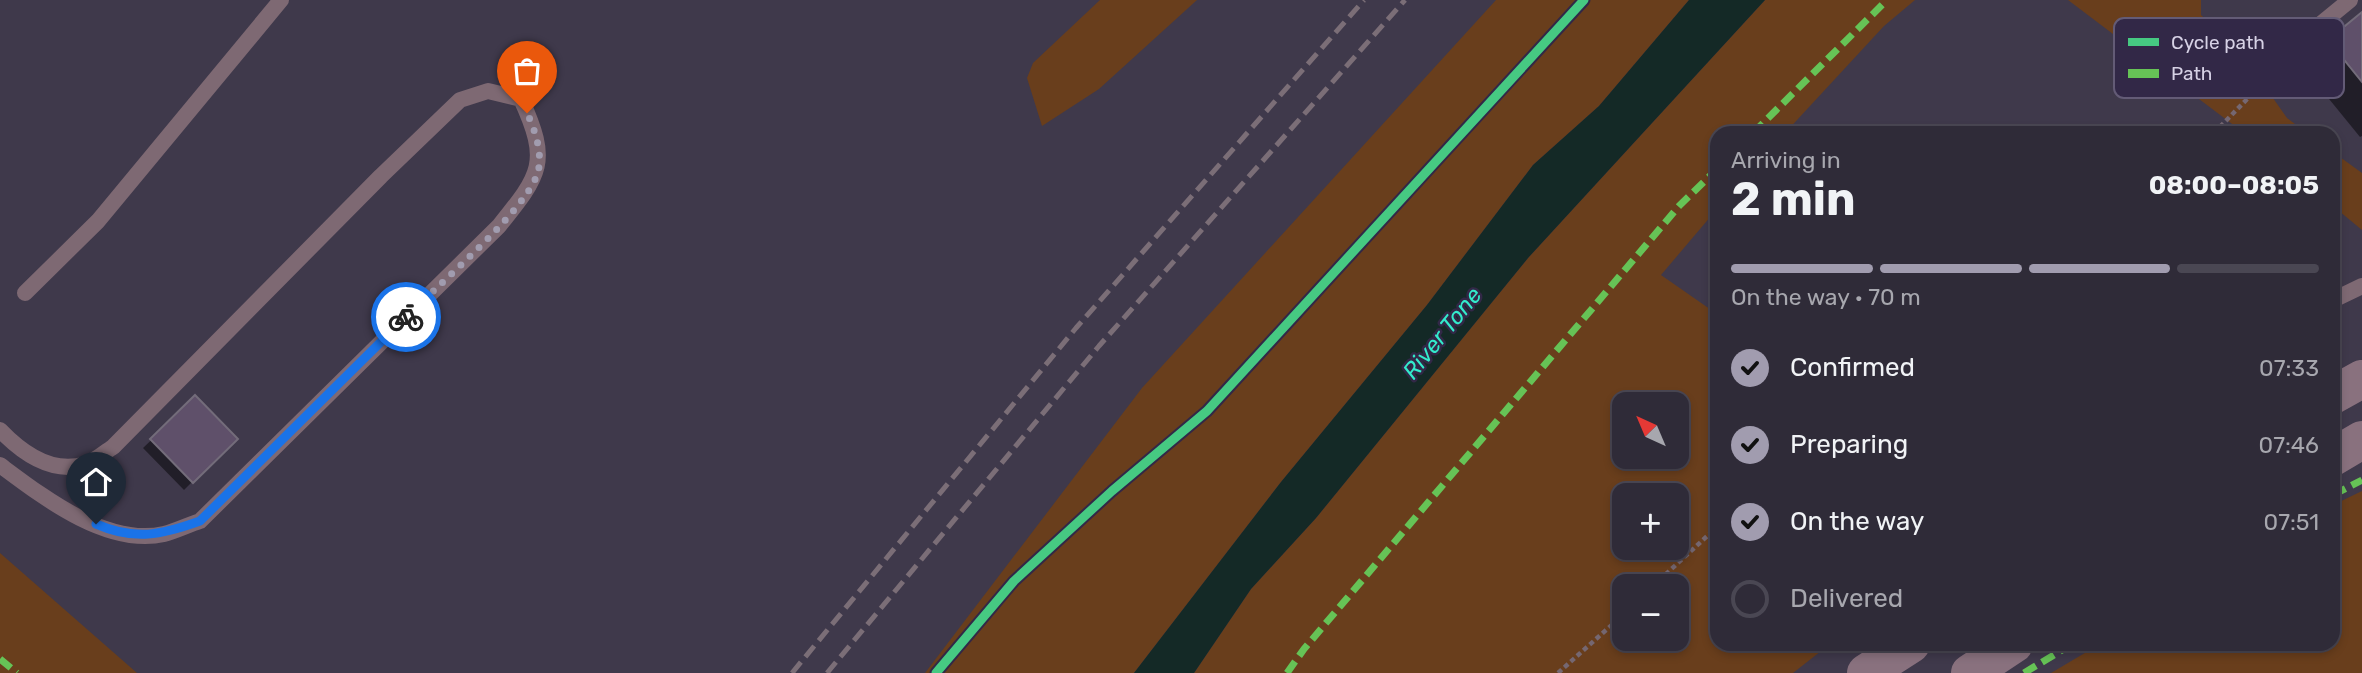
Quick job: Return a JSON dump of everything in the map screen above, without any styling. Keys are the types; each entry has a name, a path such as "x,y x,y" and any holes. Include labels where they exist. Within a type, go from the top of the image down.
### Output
{"main road":[{"path":"2340,391 2362,379"},
{"path":"2340,453 2362,440"},
{"path":"1866,673 1899,651"},
{"path":"1970,673 2003,651"}],"lane":[{"path":"25,293 98,221 281,0"},
{"path":"2328,18 2350,0"},
{"path":"0,430 18,449 56,468 87,464 113,447 381,176 460,100 488,90 521,99 533,126 539,151 538,174 520,200 499,226 200,521 162,534 118,533 52,504 0,466"},
{"path":"2340,297 2362,286"}],"path":[{"path":"2221,126 2248,98"},
{"path":"1666,574 1710,533"},
{"path":"1558,673 1612,625"}],"shaded area":[{"path":"1100,0 1197,0 1099,89 1042,126 1027,78 1033,63"},
{"path":"1496,0 1689,0 1599,106 1533,165 1427,305 1281,482 1134,673 925,673 1142,388"},
{"path":"1765,0 1915,0 1884,26 1791,126 1710,126 1710,217 1661,275 1710,309 1710,651 1821,651 1793,673 1194,673 1251,589 1316,518 1528,258"},
{"path":"2068,0 2201,0 2201,15 2204,18 2114,18 2114,35"},
{"path":"2198,98 2273,98 2287,118 2298,126 2235,126"},
{"path":"2340,157 2362,173 2362,230 2340,212"},
{"path":"2362,491 2362,673 2051,673 2088,651 2340,651 2340,502"},
{"path":"0,553 137,673 0,673"}],"water":[{"name":"River Tone","path":"1689,0 1765,0 1528,258 1316,518 1251,589 1194,673 1134,673 1281,482 1427,305 1533,165 1599,106"}],"building":[{"path":"2362,12 2362,82 2344,60 2344,27"},
{"path":"195,395 238,439 193,483 150,439"}],"railway":[{"path":"792,673 1076,328 1364,0"},
{"path":"827,673 1099,346 1405,0"}],"marked path":[{"path":"1760,126 1887,0"},
{"path":"1287,673 1304,649 1679,206 1710,176"},
{"path":"2340,491 2362,480"},
{"path":"2024,673 2060,651"},
{"path":"0,659 17,673"}],"cycle path":[{"path":"936,673 1014,581 1112,491 1207,411 1584,0"}],"way so far":[{"path":"406,317 499,226 538,174 539,151 527,113"}],"route":[{"path":"96,524 118,533 162,534 200,521 406,317"}]}
